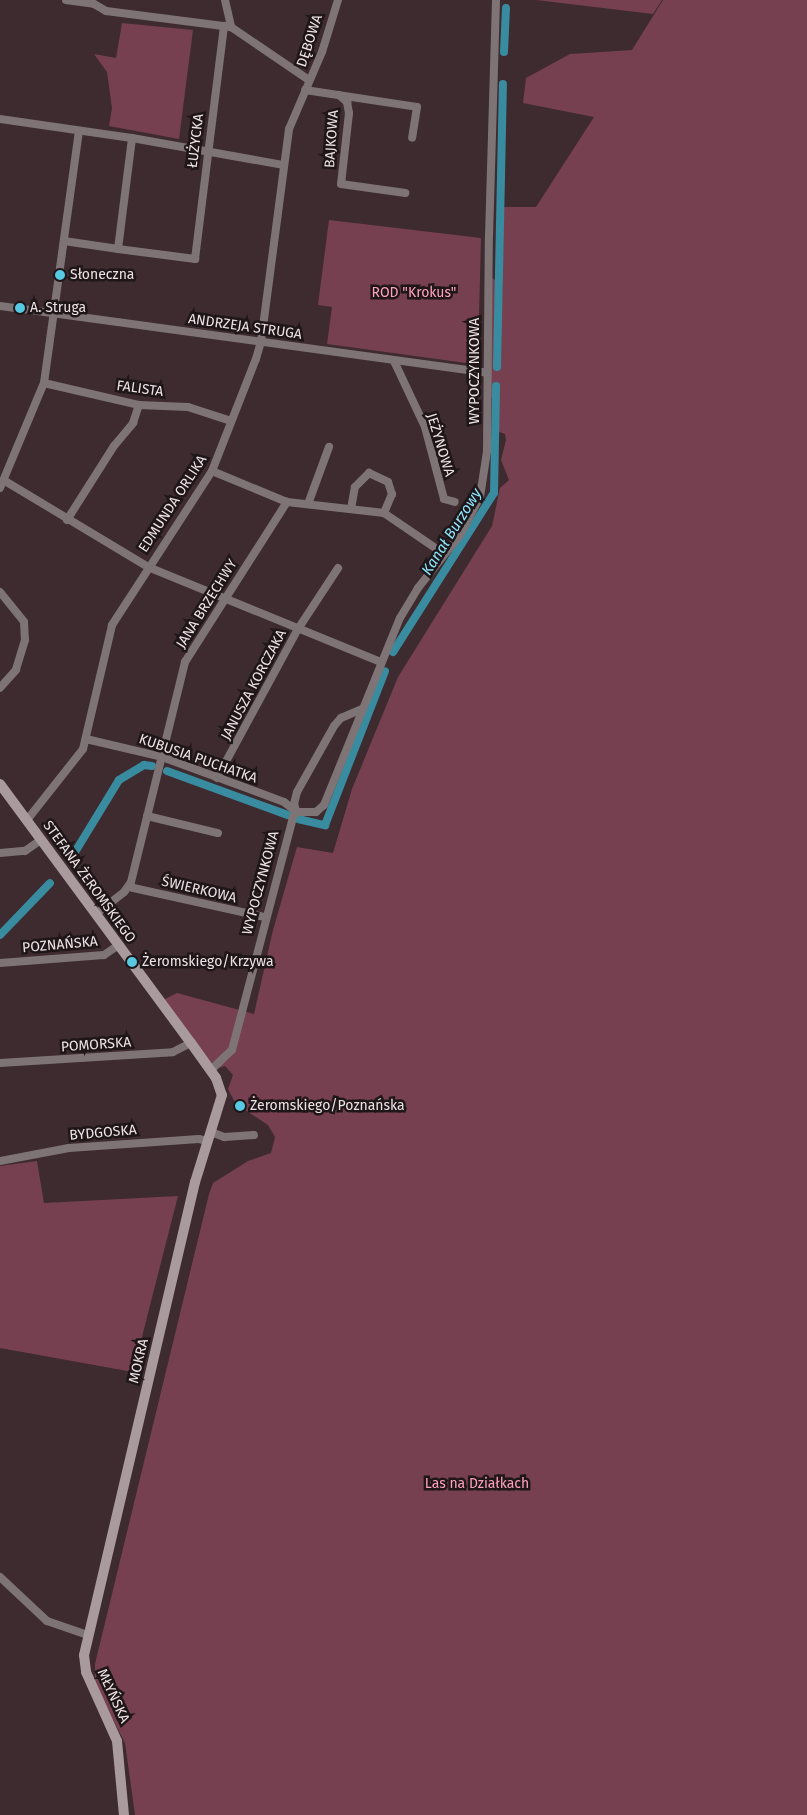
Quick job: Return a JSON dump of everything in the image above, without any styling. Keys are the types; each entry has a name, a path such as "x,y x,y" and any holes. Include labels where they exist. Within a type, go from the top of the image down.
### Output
{"street":[{"path":"66,0 94,2 106,11 228,26 310,80"},
{"path":"225,0 228,26"},
{"name":"DĘBOWA","path":"305,90 338,0"},
{"path":"490,0 496,0"},
{"name":"WYPOCZYNKOWA","path":"297,812 316,812 324,805 381,662 405,609 444,554 460,535 480,496 487,451 487,374 496,0"},
{"name":"ŁUŻYCKA","path":"118,249 195,259 207,152 228,26"},
{"name":"BAJKOWA","path":"305,90 417,107 412,138"},
{"name":"EDMUNDA ORLIKA","path":"27,820 72,764 86,739 112,625 212,471 261,342 289,129 305,90"},
{"name":"BAJKOWA","path":"339,95 347,102 349,113 341,184 405,193"},
{"path":"0,119 132,138 283,165"},
{"path":"0,488 7,478 44,383 79,131"},
{"path":"64,241 118,249 132,138"},
{"name":"ANDRZEJA STRUGA","path":"0,306 487,374"},
{"name":"JEŻYNOWA","path":"394,361 425,427 444,498 455,502"},
{"name":"FALISTA","path":"44,383 139,405 188,407 231,421"},
{"path":"67,520 114,446 133,423 139,405"},
{"path":"308,504 329,447"},
{"path":"0,470 7,478 67,520 148,567 381,662"},
{"path":"212,471 287,502 384,513 444,554"},
{"path":"350,509 355,487 369,474 388,482 392,494 384,513"},
{"name":"JANA BRZECHWY","path":"129,886 185,662 287,502"},
{"name":"JANUSZA KORCZAKA","path":"217,778 298,629 338,568"},
{"path":"0,592 24,622 25,640 16,670 0,688"},
{"name":"WYPOCZYNKOWA","path":"297,812 294,804 297,792 334,726 341,718 362,709"},
{"name":"KUBUSIA PUCHATKA","path":"86,739 162,757 284,802 297,812"},
{"name":"STEFANA ŻEROMSKIEGO","path":"0,784 192,1043 211,1070 222,1095"},
{"name":"WYPOCZYNKOWA","path":"211,1070 232,1050 264,917 290,822 297,812"},
{"path":"147,816 218,833"},
{"path":"0,853 25,851 41,840"},
{"path":"96,914 129,886"},
{"name":"ŚWIERKOWA","path":"129,886 264,917"},
{"name":"POZNAŃSKA","path":"0,963 104,955 119,945"},
{"name":"POMORSKA","path":"0,1063 173,1052 192,1043"},
{"name":"MOKRA","path":"88,1635 195,1182 222,1095"},
{"name":"BYDGOSKA","path":"0,1161 69,1148 254,1135"},
{"path":"1,1580 47,1621 88,1635"},
{"name":"MŁYŃSKA","path":"88,1635 85,1667 115,1732 120,1759 124,1815"}],"green space":[{"path":"536,0 662,0 653,14"},
{"name":"Las na Działkach","path":"663,0 807,0 807,1815 135,1815 125,1743 95,1685 95,1664 209,1194 213,1183 248,1161 271,1153 275,1137 268,1125 236,1104 228,1089 233,1075 225,1066 215,1069 163,1000 177,993 254,1014 273,930 297,847 333,853 352,789 398,677 492,526 500,488 509,480 501,460 506,440 505,434 497,431 497,396 490,398 492,278 500,283 497,275 497,207 536,207 594,117 523,103 526,78 570,54 632,50"},
{"path":"122,23 193,30 179,139 109,126 112,108 107,72 94,54 116,58"},
{"name":"ROD \"Krokus\"","path":"329,220 481,238 478,353 466,363 327,344 332,307 318,305"},
{"path":"37,1161 44,1203 178,1196 133,1372 0,1348 0,1166"}],"waterway":[{"name":"Kanał Burzowy","path":"504,52 506,8"},
{"name":"Kanał Burzowy","path":"497,367 503,84"},
{"name":"Kanał Burzowy","path":"393,652 494,493 496,386"},
{"name":"Kanał Burzowy","path":"298,819 325,825 385,671"},
{"name":"Kanał Burzowy","path":"72,857 119,780 144,765 152,766"},
{"name":"Kanał Burzowy","path":"167,771 288,815"},
{"name":"Kanał Burzowy","path":"0,935 50,883"}],"place":[{"name":"Słoneczna","path":"60,275"},
{"name":"A. Struga","path":"20,308"},
{"name":"Żeromskiego/Krzywa","path":"132,962"},
{"name":"Żeromskiego/Poznańska","path":"240,1106"}]}
